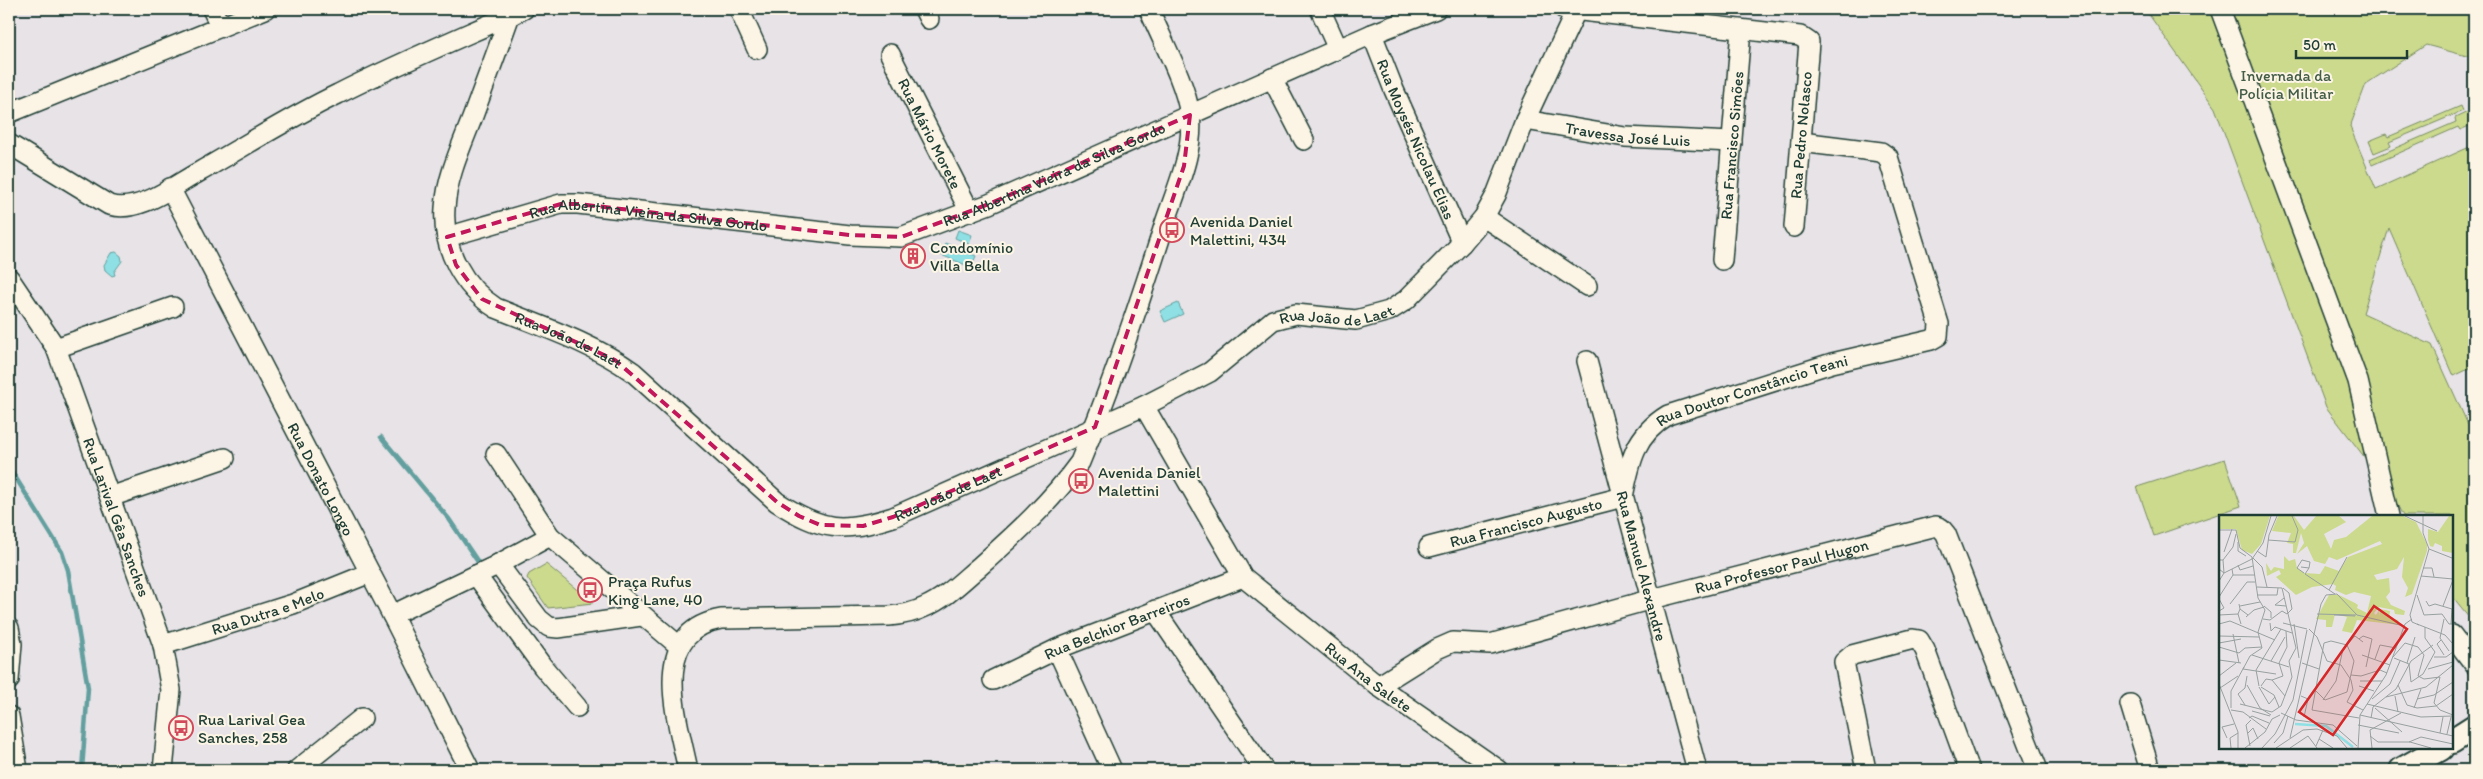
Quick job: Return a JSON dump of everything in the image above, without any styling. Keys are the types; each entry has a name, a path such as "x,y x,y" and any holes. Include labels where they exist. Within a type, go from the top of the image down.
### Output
{"main road":[{"path":"2453,740 2474,727"},
{"path":"2402,770 2439,749"}],"street":[{"path":"212,9 218,21 226,24"},
{"path":"9,113 265,9"},
{"path":"739,9 757,49"},
{"path":"688,770 673,696 673,675 679,646 698,626 722,619 888,616 908,614 927,606 949,592 1007,541 1061,489 1080,462 1095,427 1150,269 1184,166 1189,135 1190,115 1175,70 1149,9"},
{"path":"1320,9 1338,49"},
{"name":"Rua Albertina Vieira da Silva Gordo","path":"447,237 561,204 578,204 680,217 901,237 970,212 1372,34 1436,9"},
{"path":"2220,9 2358,381 2389,515"},
{"path":"1571,10 1700,17 1741,30"},
{"name":"Rua João de Laet","path":"517,12 450,180 444,208 447,237 456,265 467,284 482,299 496,308 590,347 633,372 778,502 799,516 820,525 840,528 863,526 892,517 1144,406 1210,372 1273,320 1296,314 1356,320 1389,311 1406,300 1462,243 1484,217 1496,194 1571,10"},
{"name":"Rua João de Laet","path":"9,144 100,200 120,208 143,202 170,188 336,94 517,12"},
{"name":"Rua Pedro Nolasco","path":"1741,30 1800,36 1808,42 1794,227"},
{"name":"Rua Francisco Simões","path":"1722,260 1741,30"},
{"name":"Rua Moysés Nicolau Elias","path":"1372,34 1394,90 1462,243"},
{"name":"Rua Mário Morete","path":"890,54 970,212"},
{"path":"1272,78 1301,141"},
{"name":"Travessa José Luis","path":"1525,120 1625,137 1732,142"},
{"name":"Rua Doutor Constâncio Teani","path":"1623,497 1628,470 1636,447 1645,432 1668,415 1832,363 1931,340 1938,336 1939,324 1888,157 1881,152 1801,142"},
{"name":"Rua Donato Longo","path":"170,188 392,615 470,770"},
{"path":"1484,217 1587,286"},
{"name":"Rua Larival Gêa Sanches","path":"9,278 56,348 163,645 171,690 163,770"},
{"path":"56,348 173,307"},
{"name":"Rua Manuel Alexandre","path":"1587,361 1697,770"},
{"path":"1144,406 1242,576"},
{"path":"496,454 550,536 641,616 679,646"},
{"path":"110,498 225,458"},
{"name":"Rua Francisco Augusto","path":"1429,546 1623,497"},
{"name":"Rua Professor Paul Hugon","path":"1378,686 1437,649 1453,642 1490,644 1652,599 1929,527 1941,528 1946,534 2038,770"},
{"path":"392,615 486,570 550,536"},
{"path":"486,570 549,627 558,628 641,616"},
{"path":"486,570 543,667 577,707"},
{"name":"Rua Dutra e Melo","path":"163,645 293,604 370,573"},
{"name":"Rua Belchior Barreiros","path":"993,680 1057,649 1242,576"},
{"name":"Rua Ana Salete","path":"1242,576 1378,686 1499,770"},
{"path":"1155,610 1264,770"},
{"path":"9,628 12,638 9,680"},
{"path":"2453,636 2474,664"},
{"path":"1866,770 1844,666 1847,658 1852,655 1913,639 1922,643 1970,770"},
{"path":"1057,649 1112,770"},
{"path":"2130,704 2150,770"},
{"path":"9,716 18,770"},
{"path":"297,770 362,718"}],"highlighted area":[{"path":"1190,115 1184,166 1095,427 893,517 863,526 820,525 799,516 777,502 615,360 482,299 456,265 447,237 561,204 578,204 850,235 901,237 989,204"}],"green space":[{"name":"Invernada da Polícia Militar","path":"2145,9 2474,9 2474,58 2426,45 2366,84 2350,127 2376,189 2474,145 2474,366 2453,376 2389,228 2363,313 2432,345 2474,438 2474,616 2470,618 2453,597 2453,515 2402,515 2389,489 2326,407 2215,108"},
{"path":"2461,106 2463,111 2389,142 2391,146 2374,153 2369,141 2386,134 2388,137"},
{"path":"2472,110 2474,124 2460,130 2458,127 2372,165 2370,159 2456,122 2455,118"},
{"path":"2225,459 2241,506 2154,536 2137,487"},
{"path":"546,564 593,603 548,608 527,578 529,574"}],"water":[{"path":"958,230 972,235 969,244 955,238"},
{"path":"945,243 976,256 971,267 941,255"},
{"path":"116,252 121,256 122,261 114,272 115,275 112,276 105,270 104,265 111,253"},
{"path":"1178,303 1183,314 1165,322 1160,311"}],"waterway":[{"path":"381,437 449,519 482,568"},
{"path":"9,467 62,552 68,570 88,688 82,770"}],"place":[{"name":"Avenida Daniel Malettini, 434","path":"1172,230"},
{"name":"Condomínio Villa Bella","path":"913,256"},
{"name":"Avenida Daniel Malettini","path":"1081,481"},
{"name":"Praça Rufus King Lane, 40","path":"590,590"},
{"name":"Rua Larival Gea Sanches, 258","path":"181,728"}]}
